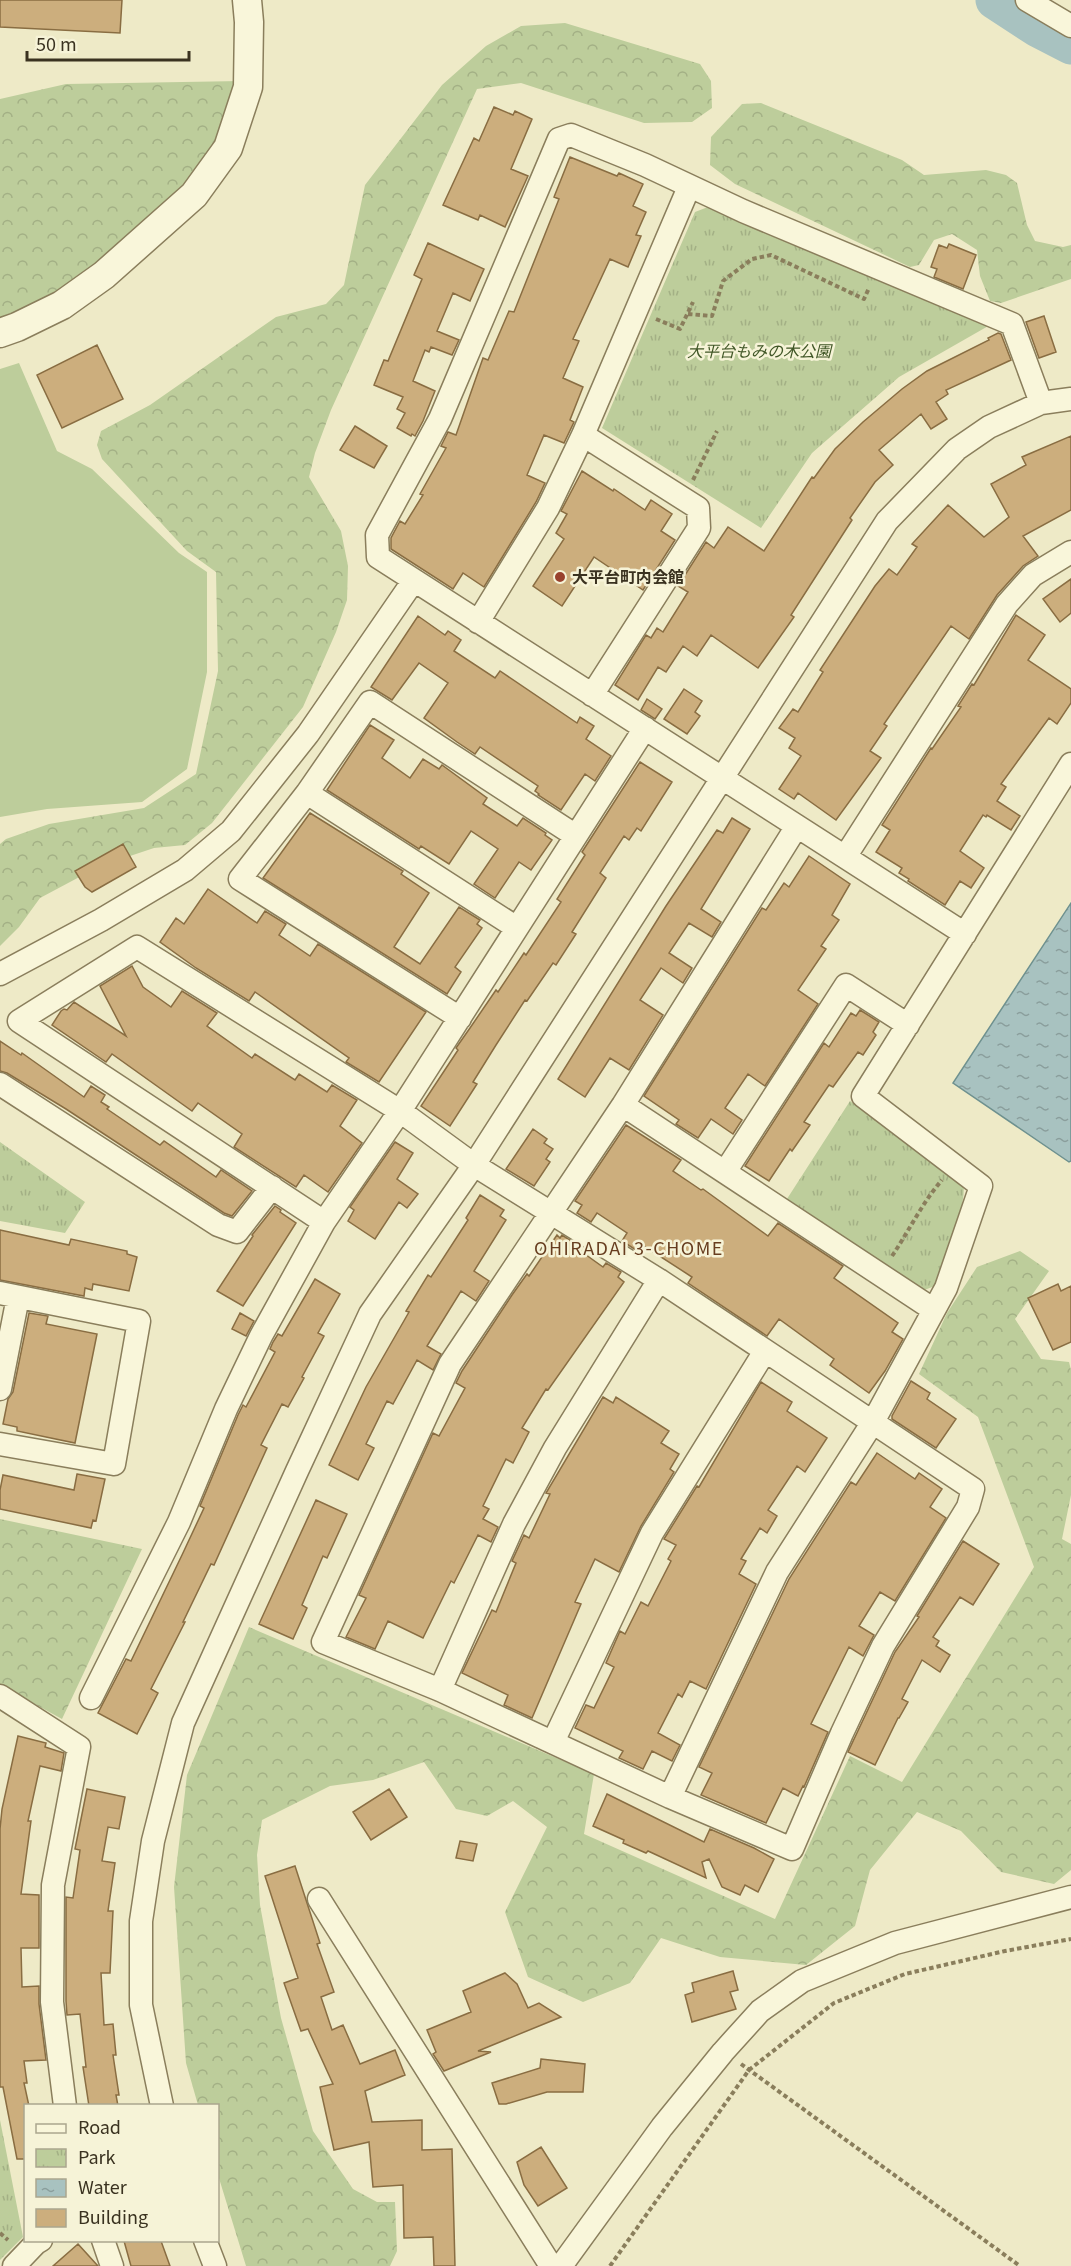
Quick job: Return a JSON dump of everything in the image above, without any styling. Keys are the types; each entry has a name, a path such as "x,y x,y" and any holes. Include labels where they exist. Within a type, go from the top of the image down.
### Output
{"street":[{"path":"0,333 62,305 79,293 104,275 194,195 228,148 248,87 247,0"},
{"path":"1027,0 1071,26"},
{"path":"965,934 378,557 377,535 440,419 559,139 571,135 1012,324 1041,403"},
{"path":"478,622 548,508 584,435 689,187"},
{"path":"162,2104 141,2005 141,1921 153,1841 183,1723 370,1314 474,1165 887,521 957,449 989,427 1041,403 1071,399"},
{"path":"584,435 698,508 699,528 592,695"},
{"path":"845,857 1007,604 1033,575 1071,552"},
{"path":"0,974 100,920 185,870 231,831 308,734 414,580"},
{"path":"460,1018 240,879 307,793 370,702 576,836"},
{"path":"91,1698 179,1522 226,1409 256,1346 324,1222 400,1112 645,728"},
{"path":"670,1797 777,1572 873,1422 946,1288 981,1186 863,1096 1070,769"},
{"path":"307,793 517,928"},
{"path":"324,1222 272,1187 10,1024 137,947 400,1112 474,1165 552,1214 659,1280 973,1489 968,1508 883,1646 842,1733 792,1849 670,1797 440,1690 323,1642 450,1364 552,1214 623,1106 797,826"},
{"path":"725,1172 846,985 908,1025"},
{"path":"0,1084 218,1225 237,1232 272,1187"},
{"path":"623,1106 934,1310"},
{"path":"440,1690 514,1524 555,1448 659,1280"},
{"path":"0,1389 9,1295 139,1321 114,1464 0,1444"},
{"path":"553,1742 652,1533 765,1351"},
{"path":"0,1696 79,1747 53,1885 52,2002 65,2104"},
{"path":"561,2266 662,2127 723,2052 760,2011 802,1981 896,1943 1071,1897"},
{"path":"319,1899 551,2266"},
{"path":"14,2266 38,2242"},
{"path":"103,2242 112,2266"},
{"path":"205,2242 215,2266"}],"path":[{"path":"688,314 712,316 723,281 752,259 771,255 864,299"},
{"path":"654,318 680,329 693,302"},
{"path":"684,499 717,431"},
{"path":"877,1273 893,1255 921,1211 926,1198 955,1166"},
{"path":"610,2266 750,2070 834,2002 905,1974 1005,1951 1071,1939"},
{"path":"723,2052 1020,2266"}],"green space":[{"path":"565,23 700,64 711,81 712,108 692,122 644,123 521,83 477,89 331,410 315,453 309,477 341,531 348,566 347,600 336,632 303,707 212,823 185,845 154,848 100,866 40,898 19,927 0,946 0,844 6,839 49,824 144,808 196,774 218,671 216,572 187,551 102,459 97,445 101,431 150,405 276,317 326,304 344,285 365,185 442,85 486,46 521,26"},
{"path":"241,81 216,151 156,214 89,273 16,316 0,321 0,99 66,84"},
{"path":"761,103 902,160 924,175 986,170 1006,175 1017,183 1027,225 1035,241 1063,247 1071,245 1071,279 1001,303 990,301 980,276 977,250 952,234 934,240 919,265 910,267 735,184 710,165 711,137 742,104"},
{"name":"大平台もみの木公園","path":"708,207 990,325 899,377 812,453 761,528 602,428 695,212"},
{"path":"19,363 57,451 92,469 179,553 207,572 207,672 187,769 142,802 47,809 0,817 0,369"},
{"path":"850,1101 964,1184 958,1223 935,1286 919,1292 785,1202"},
{"path":"0,1142 85,1202 65,1233 0,1221"},
{"path":"1020,1251 1049,1271 1015,1319 1041,1359 1069,1362 1071,1370 1071,1495 1062,1539 1071,1544 1071,1870 1054,1884 1001,1872 961,1831 917,1812 870,1870 855,1926 806,1965 720,1957 661,1938 630,1983 583,2002 528,1977 505,1912 547,1827 513,1801 487,1816 456,1809 424,1762 373,1780 330,1786 262,1820 257,1855 260,1905 281,2018 313,2131 353,2189 377,2202 395,2202 397,2251 390,2266 246,2266 219,2178 219,2104 198,2104 186,2063 174,1887 187,1775 249,1627 594,1774 584,1834 775,1919 850,1756 902,1782 1034,1567 978,1417 919,1374 947,1313 977,1267"},
{"path":"0,1519 142,1549 62,1719 0,1685"},
{"path":"0,2120 23,2237 0,2260"}],"water":[{"path":"1071,903 1071,1161 1069,1162 953,1083"}],"building":[{"path":"0,0 122,0 120,33 0,27"},
{"path":"494,107 513,115 515,111 532,119 511,169 528,176 505,227 480,215 478,220 443,205 474,138 479,141"},
{"path":"570,157 617,176 619,173 643,184 633,206 646,212 636,235 641,236 628,267 610,259 573,339 579,341 563,378 583,387 570,420 574,422 564,443 544,435 527,475 545,483 536,502 484,587 463,573 453,589 391,549 391,538 400,521 405,524 423,495 420,494 446,448 441,446 448,432 456,435 483,358 488,360 509,311 514,312 559,199 554,197"},
{"path":"428,243 484,269 470,301 453,293 437,331 459,340 452,355 431,347 429,352 425,350 413,381 435,391 415,436 412,434 411,436 397,428 405,413 397,409 403,397 374,385 384,360 388,361 422,279 414,275"},
{"path":"949,244 976,255 963,289 934,277 937,269 931,267 939,245 947,248"},
{"path":"1044,316 1056,352 1039,358 1026,322"},
{"path":"998,333 1001,334 1011,360 946,390 948,394 936,402 947,419 931,429 921,414 879,450 893,465 875,482 850,518 852,520 791,615 794,617 758,668 711,635 697,656 683,646 666,672 658,667 638,700 615,685 646,635 651,638 657,628 663,632 688,592 678,586 706,542 714,548 728,527 764,551 812,477 814,478 835,449 863,422 927,371 989,340 988,338"},
{"path":"97,345 123,399 62,428 37,375"},
{"path":"355,426 387,446 374,468 340,450"},
{"path":"1071,436 1071,510 1023,536 1038,556 1023,566 997,595 969,639 951,626 884,724 887,726 870,751 881,758 836,820 798,793 794,799 779,789 801,756 789,748 795,738 779,728 793,709 798,712 823,672 820,670 875,586 889,569 897,575 917,547 912,544 948,505 984,537 1009,517 991,484 1026,465 1022,457"},
{"path":"582,471 645,510 651,500 672,514 661,531 675,540 643,590 594,557 562,606 533,586 564,539 556,533 567,514 561,511"},
{"path":"1071,579 1071,613 1060,622 1043,599"},
{"path":"1016,615 1045,635 1028,660 1071,689 1071,703 1057,724 1049,718 1001,784 1006,787 997,801 1020,816 1011,830 987,815 986,817 983,815 960,851 984,868 971,888 960,881 945,905 908,881 909,879 899,873 902,868 876,852 890,830 882,825 931,748 961,707 958,706 972,684 974,685"},
{"path":"418,616 445,635 448,631 461,640 454,651 495,678 500,671 577,723 580,717 594,726 586,739 611,756 595,781 585,774 561,810 538,795 535,791 538,786 480,747 475,754 457,742 424,718 448,683 419,663 392,700 371,687"},
{"path":"684,689 702,701 695,712 700,716 687,734 664,719"},
{"path":"647,699 662,709 655,719 641,710"},
{"path":"370,725 394,740 382,758 410,778 423,759 439,769 442,765 487,798 483,804 517,826 523,818 546,833 545,835 552,840 531,870 519,862 495,898 474,884 498,849 471,831 449,864 421,846 419,849 327,790"},
{"path":"640,762 672,782 641,831 637,828 629,840 624,836 600,873 606,878 572,932 576,934 556,965 553,963 527,1001 525,1000 473,1082 477,1084 450,1126 421,1106 458,1050 456,1048 496,990 498,992 524,953 526,955 561,902 557,899 585,855 582,852"},
{"path":"310,813 403,871 401,874 429,893 394,947 420,964 459,907 480,920 477,924 482,928 455,967 461,972 447,994 263,878"},
{"path":"732,818 750,829 701,909 721,922 712,937 689,923 669,953 692,968 683,983 661,968 640,1000 663,1015 629,1070 610,1058 585,1097 558,1079 666,906 717,830 723,833"},
{"path":"123,844 136,867 92,892 85,887 75,871"},
{"path":"809,856 850,884 832,915 839,920 821,946 826,949 798,990 818,1004 765,1086 748,1074 725,1108 742,1120 733,1134 711,1119 698,1138 676,1124 679,1120 644,1096 762,908 766,910 784,883 789,887"},
{"path":"208,889 257,923 265,911 286,924 279,935 310,956 318,944 426,1012 379,1082 346,1062 349,1058 255,992 249,1001 160,942 176,918 184,924"},
{"path":"132,966 143,987 171,1007 182,991 217,1013 207,1026 252,1058 255,1054 295,1080 299,1074 327,1092 332,1085 357,1100 340,1126 362,1143 328,1192 304,1175 296,1187 234,1147 242,1134 198,1103 192,1111 112,1054 106,1062 52,1025 61,1011 67,1010 74,1002 126,1036 100,986"},
{"path":"860,1010 879,1022 873,1032 876,1035 863,1055 858,1052 833,1087 829,1085 804,1122 810,1125 792,1151 790,1149 769,1181 745,1166 824,1043 829,1047 851,1013 856,1016"},
{"path":"0,1041 21,1055 22,1053 84,1097 91,1086 105,1095 101,1102 109,1107 107,1109 160,1145 164,1141 216,1177 221,1170 252,1191 232,1216 224,1213 66,1109 0,1071"},
{"path":"626,1125 681,1160 673,1171 701,1190 703,1189 768,1236 778,1223 843,1266 834,1278 898,1323 892,1332 903,1339 885,1371 869,1393 830,1365 834,1359 779,1319 767,1336 688,1283 692,1277 641,1244 636,1250 622,1241 627,1233 597,1213 591,1222 577,1213 582,1205 575,1201"},
{"path":"533,1129 547,1139 544,1143 553,1149 546,1159 550,1162 534,1186 506,1169"},
{"path":"395,1142 413,1153 397,1179 418,1194 407,1208 399,1202 375,1239 348,1221 354,1210 350,1207"},
{"path":"480,1195 504,1210 500,1216 506,1220 474,1271 489,1281 476,1301 461,1291 427,1346 441,1354 433,1370 417,1360 393,1404 387,1401 366,1444 374,1448 358,1480 329,1465 366,1387 409,1312 406,1311 428,1275 431,1277 468,1220 466,1218"},
{"path":"275,1206 296,1223 243,1306 217,1291 252,1235"},
{"path":"0,1230 69,1245 71,1239 127,1251 127,1254 137,1257 129,1291 93,1284 92,1290 85,1288 84,1296 0,1280"},
{"path":"557,1235 560,1238 562,1235 576,1244 575,1247 603,1267 606,1263 621,1272 618,1277 624,1282 548,1390 546,1389 522,1428 529,1432 513,1463 506,1459 483,1506 489,1509 483,1519 498,1527 491,1542 478,1535 454,1583 451,1581 423,1638 388,1621 375,1649 346,1637 366,1598 359,1595 433,1433 439,1436 465,1388 456,1383 462,1371 512,1295 527,1274 529,1276"},
{"path":"315,1279 340,1294 318,1333 324,1336 288,1407 282,1404 261,1445 267,1448 214,1565 211,1564 151,1689 158,1693 137,1734 98,1713 126,1659 131,1661 182,1555 204,1508 200,1506 238,1415 243,1405 246,1407 275,1352 270,1349 273,1342 278,1334 282,1336"},
{"path":"1058,1284 1061,1291 1071,1286 1071,1342 1053,1350 1028,1298"},
{"path":"29,1313 48,1316 46,1324 97,1334 75,1443 17,1431 17,1427 3,1424 8,1399 13,1392"},
{"path":"240,1313 254,1321 246,1336 232,1329"},
{"path":"911,1381 930,1393 927,1399 956,1419 936,1448 892,1419"},
{"path":"761,1382 792,1402 787,1411 827,1438 805,1472 797,1466 768,1510 777,1516 767,1533 760,1528 741,1559 746,1561 739,1574 756,1584 706,1689 690,1681 682,1697 678,1694 658,1733 680,1745 672,1761 652,1751 643,1769 619,1758 623,1751 575,1728 586,1705 594,1708 614,1667 606,1663 620,1631 625,1634 641,1602 648,1606 671,1561 668,1559 676,1545 664,1539 697,1486 699,1487"},
{"path":"603,1397 613,1403 616,1397 669,1431 661,1443 679,1454 670,1469 674,1472 641,1526 619,1572 595,1559 575,1602 581,1604 532,1718 504,1705 508,1695 462,1673 492,1610 496,1612 516,1563 512,1561 524,1535 529,1538 550,1494 546,1493"},
{"path":"877,1453 915,1479 919,1473 942,1489 930,1507 946,1518 895,1601 880,1592 859,1626 874,1635 863,1656 849,1647 811,1724 828,1732 804,1787 798,1796 783,1788 766,1823 701,1795 712,1773 699,1767 789,1579 851,1482 856,1485"},
{"path":"77,1474 105,1479 96,1521 93,1520 91,1528 0,1509 3,1475 74,1490"},
{"path":"316,1500 347,1514 327,1558 323,1556 302,1605 307,1608 293,1639 259,1624"},
{"path":"963,1541 999,1564 973,1605 960,1597 933,1637 939,1641 936,1646 950,1655 940,1672 922,1660 902,1699 908,1702 875,1765 848,1752 895,1652 919,1617 917,1616"},
{"path":"18,1736 46,1743 45,1747 64,1753 61,1771 40,1766 28,1821 31,1821 21,1894 39,1895 39,1948 21,1948 22,1987 39,1986 46,2060 24,2061 27,2083 24,2083 29,2104 24,2104 24,2159 17,2159 3,2087 0,2087 0,1829 2,1809"},
{"path":"87,1789 125,1797 119,1829 108,1827 102,1861 115,1863 108,1911 113,1911 110,1973 101,1973 104,2025 113,2024 116,2055 113,2055 119,2095 116,2095 118,2104 89,2104 83,2067 86,2067 80,2014 67,2015 66,1897 73,1898 80,1850 75,1849"},
{"path":"389,1789 407,1817 371,1840 353,1812"},
{"path":"607,1794 704,1842 710,1829 774,1859 758,1892 745,1885 740,1895 722,1887 709,1859 702,1862 706,1878 648,1851 646,1853 623,1843 624,1840 593,1826"},
{"path":"460,1841 477,1844 473,1861 456,1858"},
{"path":"295,1866 320,1943 317,1944 334,1992 321,1997 332,2030 343,2025 360,2064 395,2050 405,2075 365,2091 372,2122 422,2120 422,2150 452,2149 455,2266 434,2266 433,2237 404,2238 403,2185 373,2187 369,2142 334,2150 320,2087 333,2084 308,2029 301,2031 284,1983 298,1978 265,1876"},
{"path":"733,1971 738,1990 730,1992 736,2009 692,2022 685,1995 694,1992 692,1983"},
{"path":"505,1973 517,1984 528,2008 539,2003 561,2017 478,2051 491,2052 444,2071 433,2054 436,2052 427,2030 471,2012 463,1991"},
{"path":"541,2059 585,2064 583,2092 547,2092 499,2104 492,2083 540,2068"},
{"path":"541,2147 567,2188 538,2206 524,2185 517,2162"},
{"path":"124,2242 161,2242 170,2266 131,2266"},
{"path":"78,2244 98,2266 53,2266"}],"waterway":[{"path":"995,0 1038,28 1071,45"}],"place":[{"name":"大平台町内会館","path":"560,577"}],"district":[{"name":"OHIRADAI 3-CHOME","path":"629,1249"}]}
